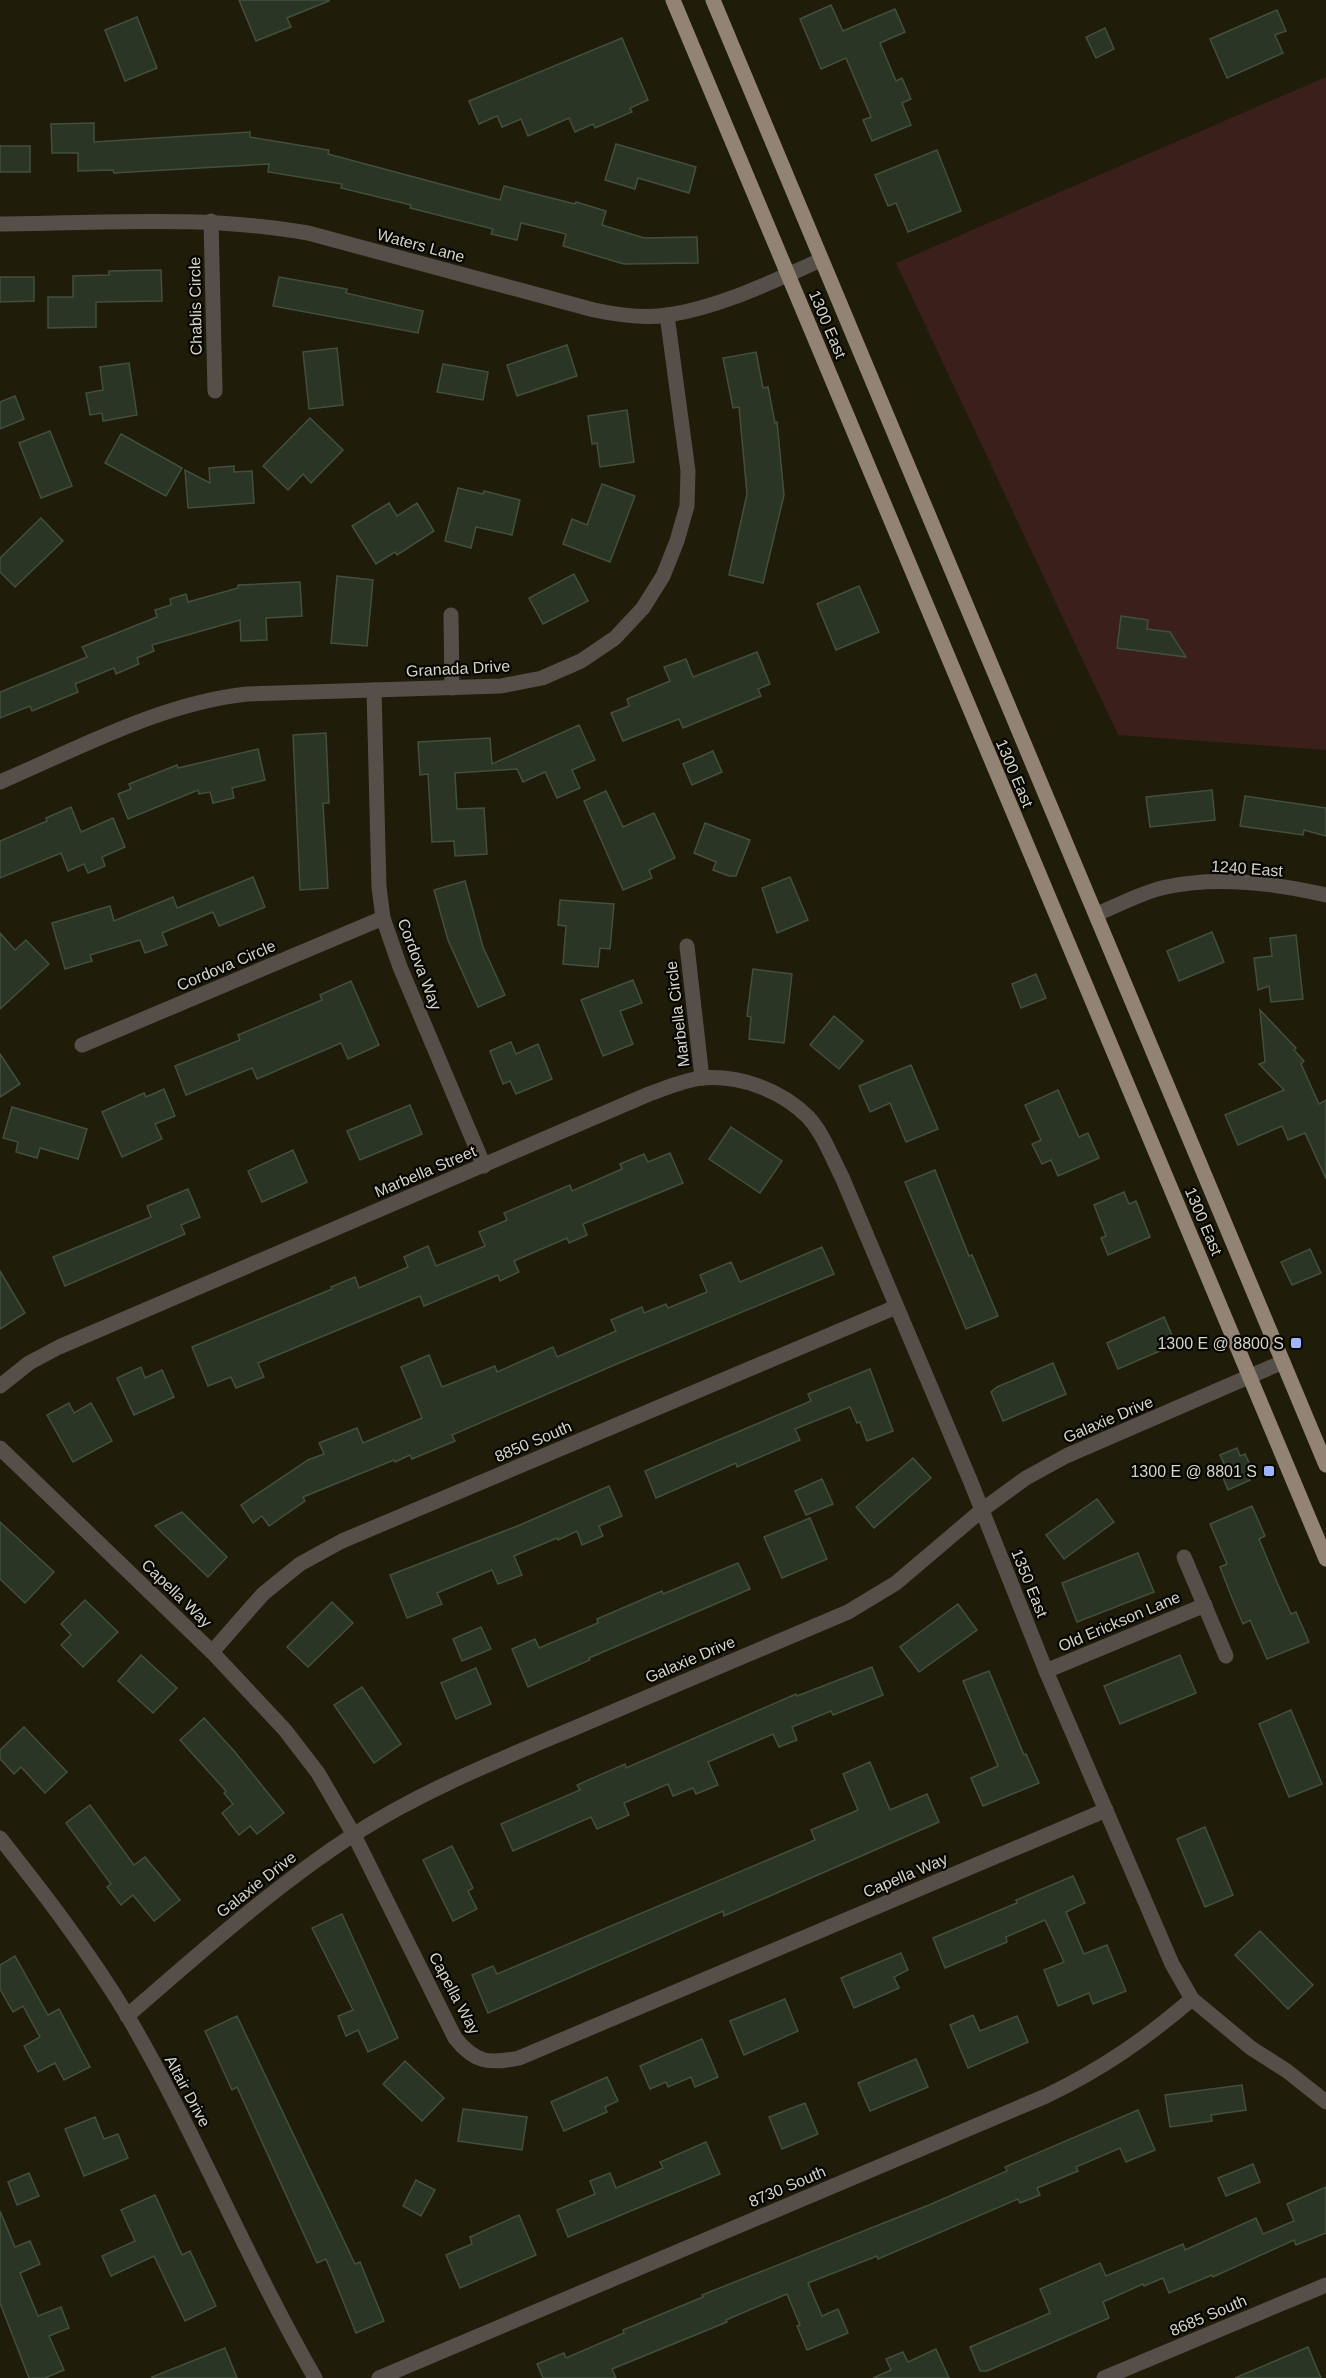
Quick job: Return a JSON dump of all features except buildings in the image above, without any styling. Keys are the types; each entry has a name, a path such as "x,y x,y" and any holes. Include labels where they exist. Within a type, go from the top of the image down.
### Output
{"main road":[{"name":"1300 East","path":"673,0 1326,1559"},
{"name":"1300 East","path":"712,0 1326,1465"}],"street":[{"name":"Waters Lane","path":"0,224 211,221 261,225 308,233 616,314 667,315 709,306 821,260"},
{"name":"Chablis Circle","path":"211,221 215,391"},
{"name":"Granada Drive","path":"0,782 160,714 218,697 248,694 501,686 542,678 581,661 615,638 643,608 663,576 678,541 687,506 688,471 667,315"},
{"path":"451,615 452,688"},
{"name":"Cordova Way","path":"374,690 379,887 383,918 400,967 483,1166"},
{"name":"1240 East","path":"1097,914 1165,887 1214,882 1265,885 1326,895"},
{"name":"Cordova Circle","path":"82,1045 383,918"},
{"name":"Marbella Circle","path":"687,946 702,1078"},
{"name":"Marbella Street","path":"0,1386 29,1363 59,1347 677,1084 702,1078 730,1079 748,1083 781,1097 808,1118 827,1146 842,1178"},
{"name":"1350 East","path":"842,1178 982,1510 1046,1671 1172,1964 1192,1999"},
{"name":"8850 South","path":"212,1652 263,1594 300,1564 342,1541 896,1307"},
{"name":"Galaxie Drive","path":"127,2016 267,1898 354,1835 405,1805 469,1773 848,1612 896,1582 982,1510 1026,1478 1066,1456 1283,1362"},
{"name":"Capella Way","path":"0,1448 212,1652 285,1730 318,1773 354,1835 455,2038 466,2051 477,2059 497,2062 519,2058 1106,1810"},
{"name":"Old Erickson Lane","path":"1184,1557 1226,1656"},
{"name":"Old Erickson Lane","path":"1046,1671 1204,1605"},
{"name":"Altair Drive","path":"0,1838 86,1951 127,2016 171,2096 315,2378"},
{"path":"1192,1999 1251,2048 1287,2071 1326,2102"},
{"name":"8730 South","path":"379,2378 1046,2096 1089,2075 1130,2049 1192,1999"},
{"name":"8685 South","path":"1104,2378 1326,2285"}],"shaded area":[{"path":"1326,77 1326,750 1118,735 896,263"}],"place":[{"name":"1300 E @ 8800 S","path":"1296,1343"},
{"name":"1300 E @ 8801 S","path":"1269,1471"}]}
